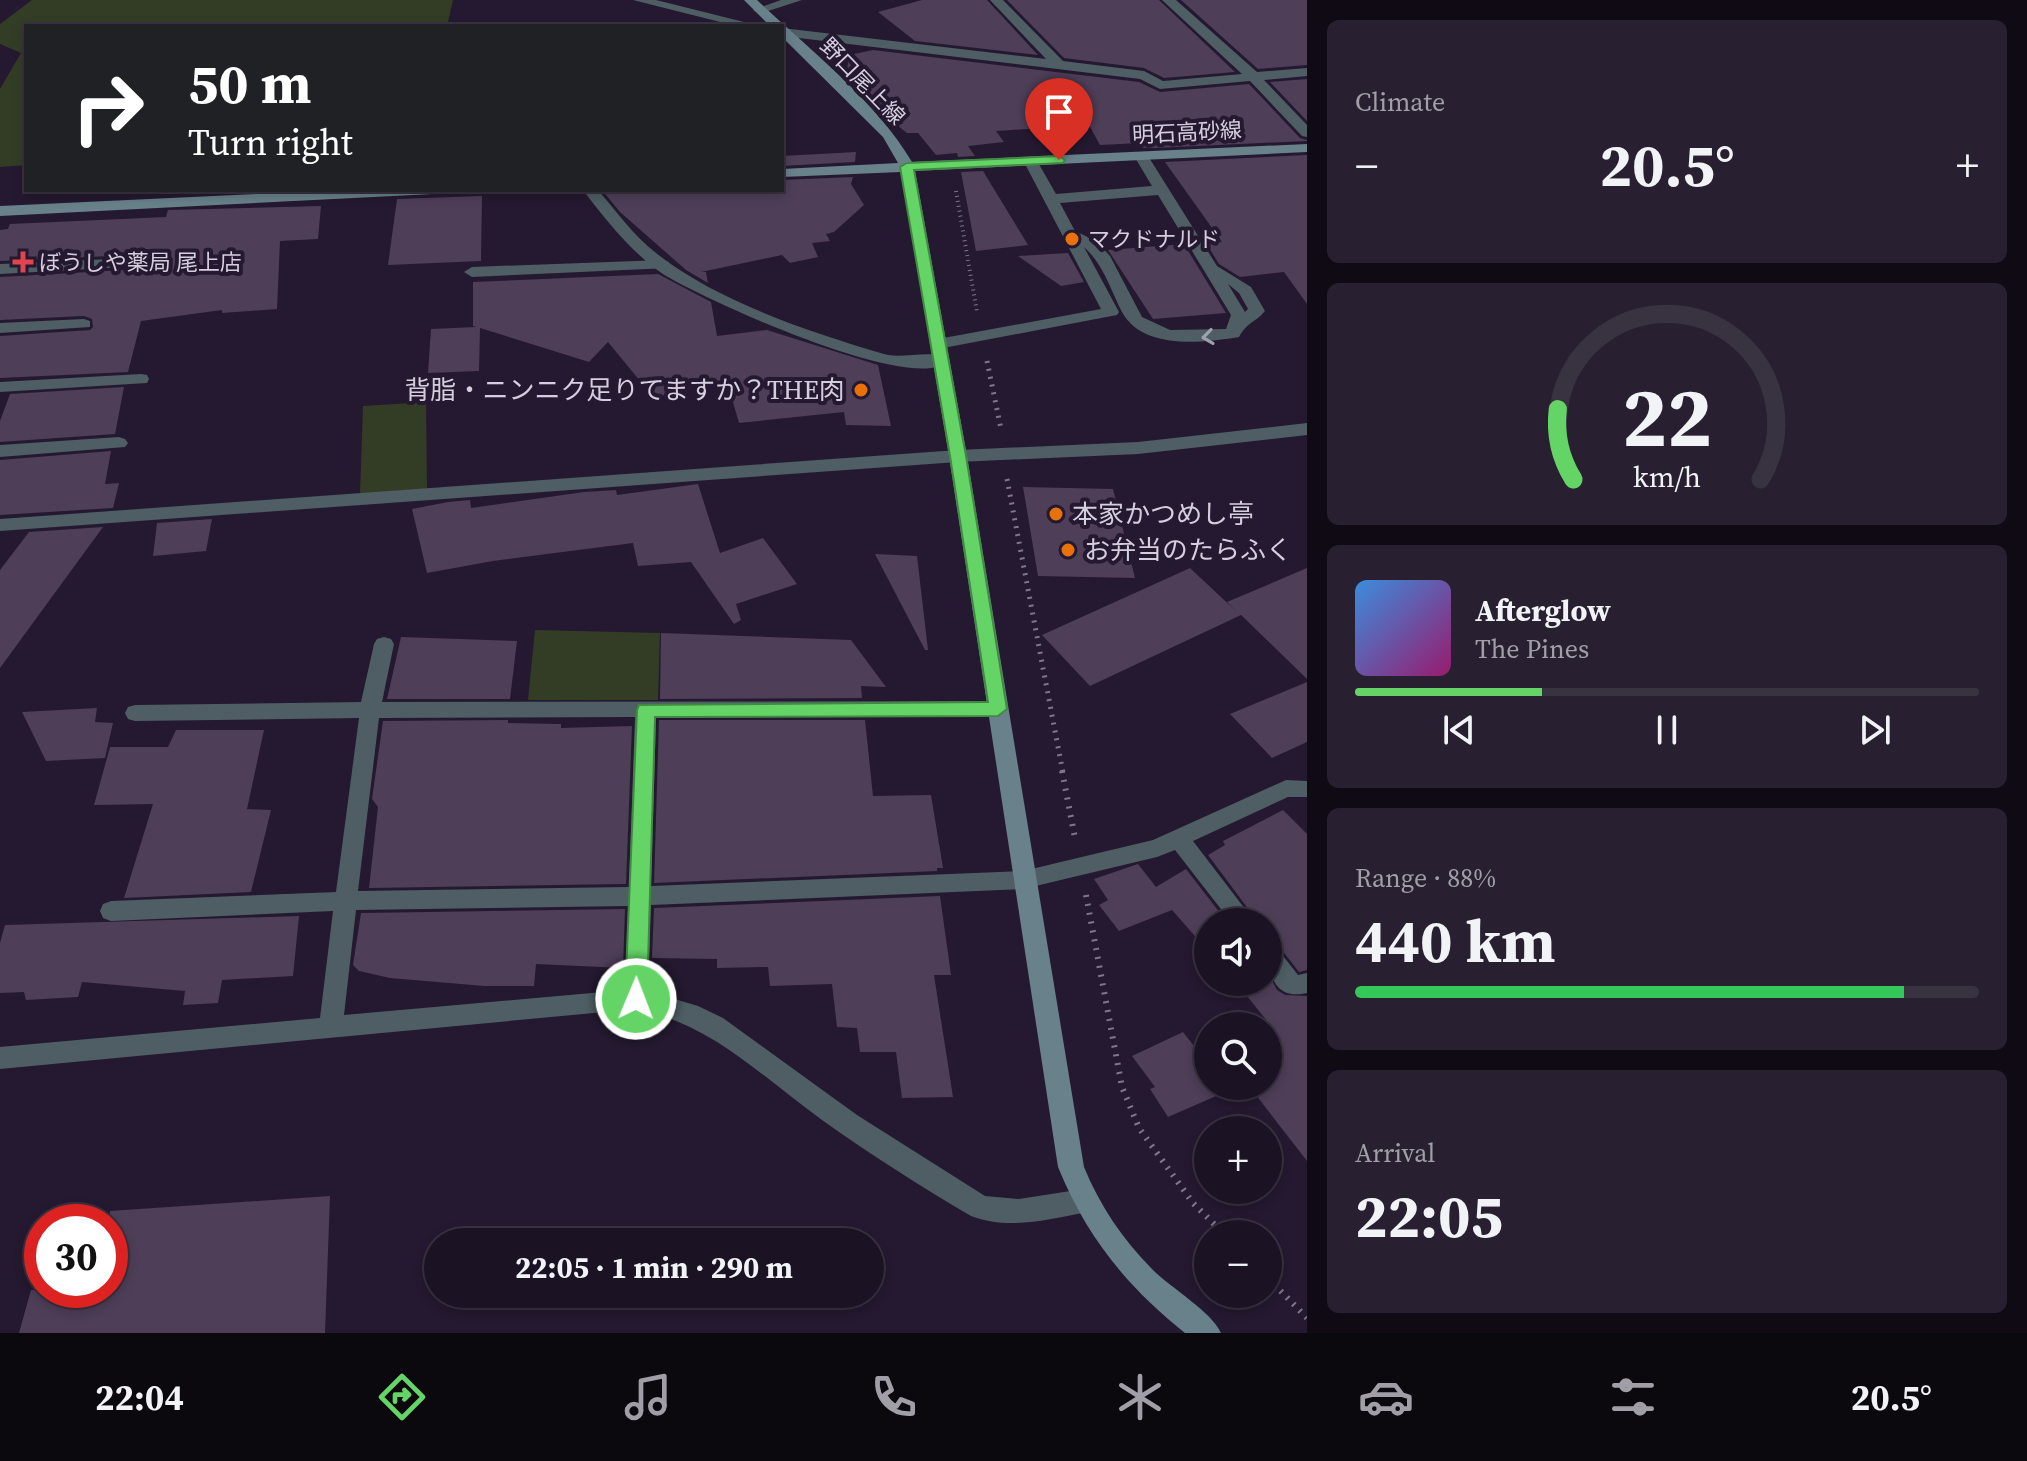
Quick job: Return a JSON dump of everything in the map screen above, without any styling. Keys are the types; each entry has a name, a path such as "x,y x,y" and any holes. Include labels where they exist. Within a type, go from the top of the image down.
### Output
{"main road":[{"name":"野口尾上線","path":"754,5 775,24"},
{"name":"野口尾上線","path":"784,32 879,124 907,167"},
{"name":"明石高砂線","path":"784,173 1307,148"},
{"path":"907,167 958,456 1071,1167 1083,1201 1137,1274 1174,1310 1207,1333"},
{"path":"0,211 392,192"}],"street":[{"path":"639,0 744,24"},
{"path":"754,5 796,0"},
{"path":"996,0 1060,66"},
{"path":"1168,0 1254,77 1307,133"},
{"path":"784,30 1144,75 1160,85 1307,72"},
{"path":"1070,234 1088,239 1102,256 1134,319 1155,330 1194,339 1233,333 1236,324 1257,311 1252,298 1240,283 1213,270 1141,156"},
{"path":"592,192 647,254 663,265 748,312 887,361 939,353 981,336 1111,312 1031,162"},
{"path":"1052,199 1163,190"},
{"path":"490,260 647,254"},
{"path":"0,269 155,262"},
{"path":"472,272 663,265"},
{"path":"0,328 84,324"},
{"path":"0,387 141,379"},
{"path":"0,525 958,456 1108,452 1307,429"},
{"path":"0,451 119,443"},
{"path":"330,1029 370,710 384,644"},
{"path":"135,713 998,709"},
{"path":"636,999 637,896 646,710"},
{"path":"111,911 345,901 637,896 1023,880 1157,848 1286,788 1307,789"},
{"path":"1179,839 1233,908"},
{"path":"1282,972 1293,986 1307,983"},
{"path":"0,1058 636,999 662,1001 687,1009 831,1112 980,1207 998,1212 1022,1212 1083,1201"}],"path":[{"path":"955,186 1122,1087 1139,1128 1193,1203 1210,1220"},
{"path":"1282,1292 1307,1318"}],"green space":[{"path":"32,0 453,0 447,24 24,24 24,165 0,167 0,89 21,53 0,44 0,24"},
{"path":"426,402 427,490 360,494 363,406"},
{"path":"535,630 660,633 658,700 528,700"}],"building":[{"path":"922,0 987,0 1038,55 915,41 878,12"},
{"path":"1007,0 1159,0 1235,72 1164,78 1144,68 1064,58"},
{"path":"1181,0 1307,0 1307,65 1258,69"},
{"path":"873,50 1139,82 1160,92 1249,84 1300,138 1307,141 1155,148 1143,148 1140,143 1100,145 1089,125 996,131 1004,142 968,146 975,156 958,157 957,153 936,155 918,133 907,133 874,107 846,78 849,55"},
{"path":"1307,79 1307,121 1270,82"},
{"path":"856,152 855,162 784,166 784,156"},
{"path":"1307,155 1307,304 1284,272 1240,277 1219,264 1206,243 1222,242 1165,162"},
{"path":"983,171 1028,245 976,251 961,172"},
{"path":"853,177 851,184 864,205 834,232 826,234 830,241 812,243 818,257 790,263 782,255 701,272 706,272 708,283 686,270 620,212 604,192 784,192 784,180"},
{"path":"482,196 481,261 388,265 397,199"},
{"path":"321,206 318,239 280,241 277,309 222,313 222,310 141,321 128,372 0,378 0,336 90,330 93,327 92,319 84,316 0,320 0,277 161,268 166,261 155,254 0,261 0,230 8,229 10,224 166,217 168,210"},
{"path":"1184,244 1226,313 1153,319 1108,250"},
{"path":"1068,253 1084,282 1061,286 1018,256"},
{"path":"658,274 711,302 717,336 767,330 878,365 891,426 846,425 844,412 739,423 727,381 697,391 693,387 654,398 608,342 589,362 480,328 479,371 428,373 431,329 476,327 473,326 473,282"},
{"path":"124,387 115,434 0,442 0,421 10,394"},
{"path":"111,451 105,484 119,483 113,508 0,515 0,460"},
{"path":"698,484 720,553 763,538 797,584 736,604 741,620 734,624 691,562 638,566 633,543 427,573 412,509 470,500 471,508 584,492 616,490 617,495"},
{"path":"1023,487 1113,489 1135,578 1038,576"},
{"path":"212,519 206,551 153,556 157,523"},
{"path":"103,527 0,668 0,570 29,532"},
{"path":"875,554 917,556 928,650 925,650"},
{"path":"1190,568 1238,613 1227,602 1307,568 1307,679 1241,615 1090,686 1042,635"},
{"path":"661,633 851,640 886,687 861,686 862,698 660,699"},
{"path":"401,637 517,641 510,699 387,699"},
{"path":"1307,682 1307,742 1272,758 1230,714"},
{"path":"97,708 95,722 113,723 105,758 46,761 22,712"},
{"path":"508,720 508,723 561,724 561,728 632,726 626,884 369,888 378,807 372,799 383,721"},
{"path":"659,720 865,720 873,796 931,795 943,868 937,868 937,871 654,883"},
{"path":"176,730 264,730 247,809 271,810 251,892 124,898 153,804 94,805 110,747 168,747"},
{"path":"1283,810 1307,834 1307,970 1299,972 1282,950 1282,908 1248,908 1208,855 1225,845 1223,841"},
{"path":"1138,864 1156,887 1186,869 1216,908 1194,908 1194,935 1172,910 1119,931 1099,905 1108,900 1094,879"},
{"path":"940,896 951,975 934,975 953,1097 902,1098 896,1052 860,1052 857,1028 837,1027 832,984 770,986 768,967 717,968 717,959 652,958 654,908"},
{"path":"625,909 623,968 536,964 534,986 484,986 390,978 359,971 353,965 361,913"},
{"path":"299,916 293,976 222,980 218,1003 183,1005 185,991 82,982 78,997 26,1000 24,992 0,993 0,943 5,925"},
{"path":"1282,993 1307,996 1307,1161 1282,1129 1282,1116 1272,1116 1260,1100 1282,1100 1282,1012 1260,1012 1247,996 1282,996"},
{"path":"1183,1032 1194,1046 1194,1100 1207,1100 1168,1117 1150,1089 1155,1087 1132,1056"},
{"path":"330,1196 325,1333 19,1333 26,1308 128,1308 128,1210"}],"place":[{"name":"マクドナルド","path":"1072,239"},
{"name":"ぼうしや薬局 尾上店","path":"23,262"},
{"name":"背脂・ニンニク足りてますか？THE肉","path":"861,390"},
{"name":"本家かつめし亭","path":"1056,514"},
{"name":"お弁当のたらふく","path":"1068,550"}],"route":[{"path":"636,999 637,896 646,710 998,709 958,456 907,167 1059,160"}]}
